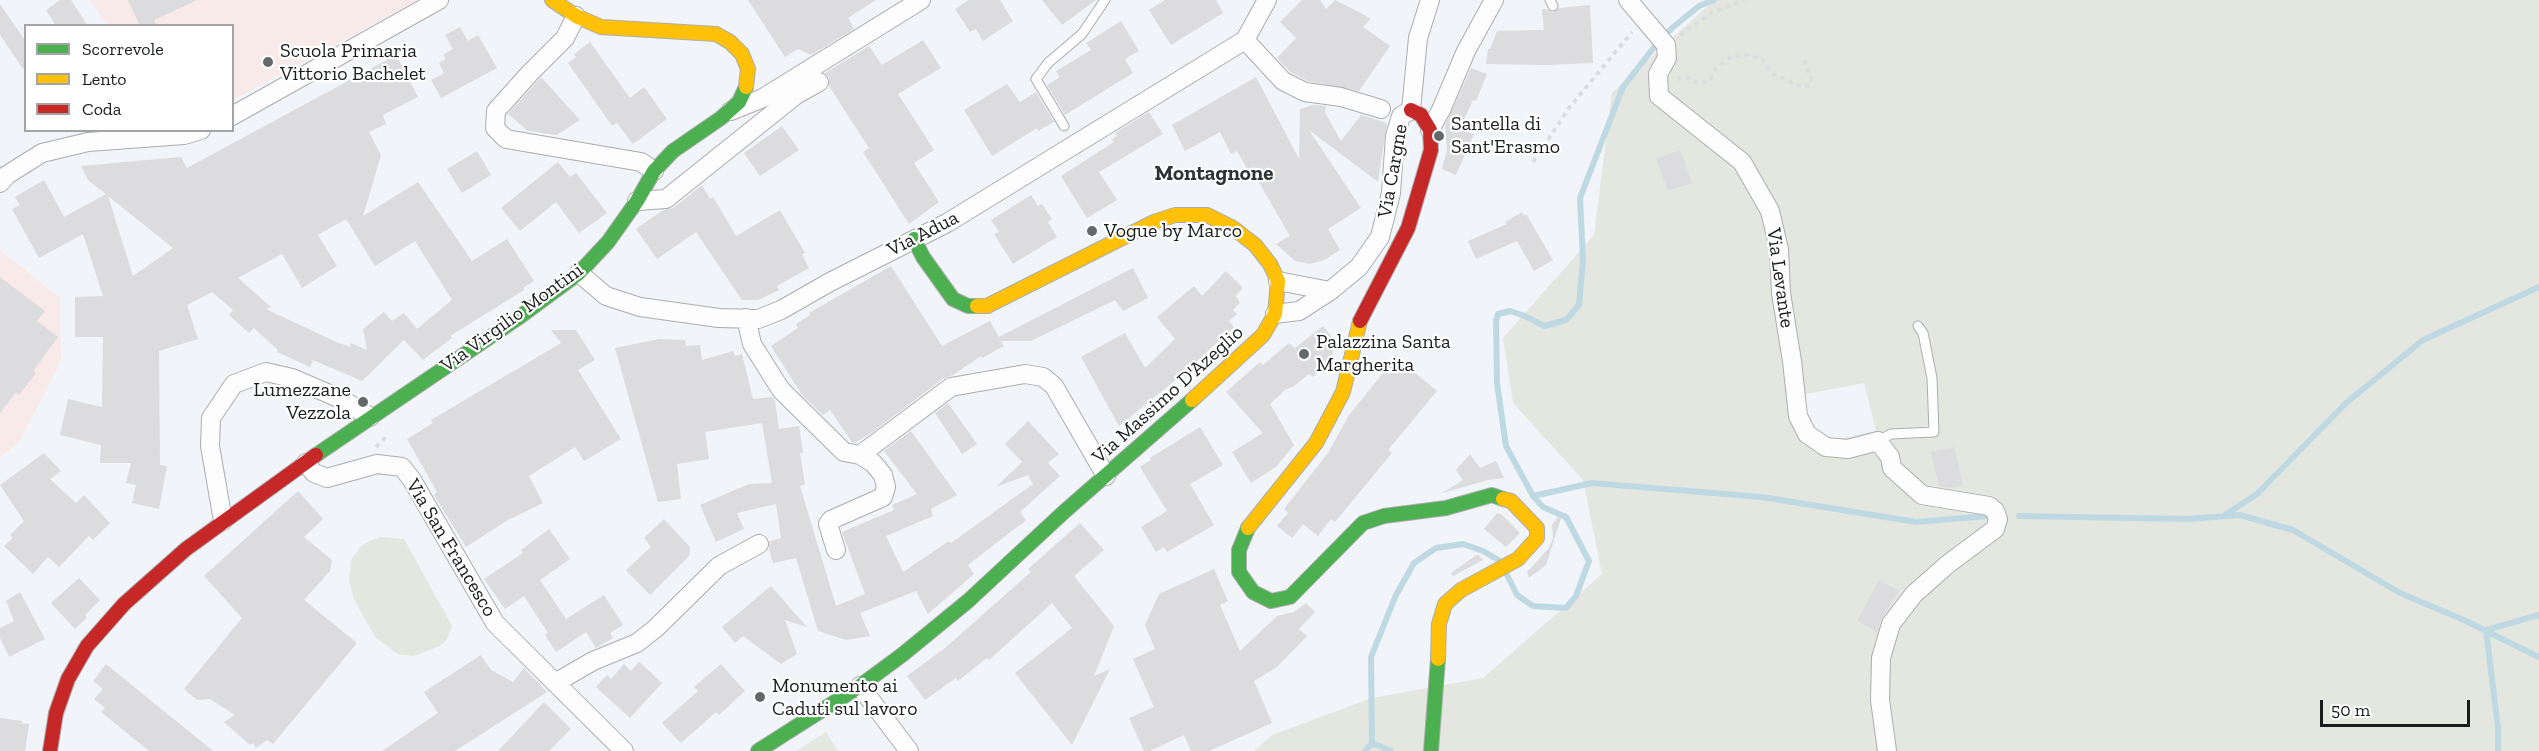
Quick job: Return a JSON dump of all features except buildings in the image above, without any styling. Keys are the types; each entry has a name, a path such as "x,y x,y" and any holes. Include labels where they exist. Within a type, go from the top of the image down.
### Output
{"street":[{"path":"234,115 440,0"},
{"path":"552,0 576,16 565,38 496,111 495,128 506,139 641,162 654,171"},
{"path":"728,112 763,98 921,0"},
{"path":"1267,0 1245,40 1283,81 1305,92 1341,97 1381,109"},
{"name":"Via Cargne","path":"1275,314 1299,311 1330,291 1359,267 1380,237 1391,193 1395,136 1401,116 1411,110 1418,38 1430,0"},
{"path":"1430,130 1466,51 1494,0"},
{"path":"1628,0 1641,24 1666,45 1667,58 1658,74 1659,96 1668,106"},
{"name":"Via Virgilio Montini","path":"50,751 56,712 68,679 87,646 124,604 186,549 223,521 370,417 518,318 579,273 608,242 637,201 654,171 679,146 739,102 746,86 748,69 742,54 730,42 716,34 619,30 601,27 576,16"},
{"name":"Via Adua","path":"579,273 606,296 640,307 719,318 758,319 781,310 947,223 1245,40"},
{"path":"637,201 666,199 796,95 819,82"},
{"name":"Via Levante","path":"1668,106 1709,134 1742,162 1770,211 1779,249 1781,293 1798,417 1807,434 1826,447 1848,449 1878,441"},
{"path":"1411,110 1421,115 1430,130 1431,150 1408,228 1358,324 1343,392 1316,443 1247,529 1239,550 1239,572 1253,592 1271,601 1290,597 1310,580 1363,523 1384,516 1446,508 1492,495 1511,501 1537,528 1537,538 1518,559 1498,572 1461,590 1445,604 1439,624 1435,718 1430,742 1431,751"},
{"path":"0,183 7,175 42,153 88,142 184,135 194,132"},
{"path":"914,239 923,257 954,299 968,306 987,306 1154,222 1175,215 1207,215 1233,228 1255,245 1270,264 1278,281 1330,291"},
{"name":"Via Massimo D'Azeglio","path":"758,751 860,686 969,601 1065,511 1241,357 1263,335 1275,314 1278,281"},
{"path":"746,318 752,344 781,390 844,452 860,455 873,463 882,475 886,487 883,497 831,520 828,524 836,550"},
{"path":"223,521 210,446 211,418 234,384 266,372 292,378 341,399 370,417"},
{"path":"860,455 951,387 1024,374 1043,377 1054,386 1106,476"},
{"path":"1878,441 1890,457 1892,468 1922,495 1989,506 1995,511 1998,519 1995,529 1948,564 1914,594 1892,624 1881,658 1880,700 1887,751"},
{"name":"Via San Francesco","path":"306,463 314,473 327,478 377,464 402,467 412,480 495,623 624,751"},
{"path":"555,683 593,661 637,642 656,628 719,566 759,544"},
{"path":"860,686 909,751"}],"lane":[{"path":"1064,126 1036,79 1048,63 1082,34 1105,0"},
{"path":"1878,441 1891,434 1934,432 1932,378 1923,333 1918,326"}],"path":[{"path":"1666,45 1713,12 1744,0"},
{"path":"1533,162 1569,108 1641,24"},
{"path":"1668,106 1664,86 1675,79 1686,78 1700,84 1710,79 1716,68 1732,56 1749,55 1762,59 1771,73 1802,87 1810,85 1811,77 1803,59"}],"shaded area":[{"name":"Scuola Primaria Vittorio Bachelet","path":"90,0 418,0 234,99 234,24 106,24"},
{"path":"1714,0 2539,0 2539,751 1254,751 1272,735 1372,698 1483,678 1602,574 1583,480 1513,403 1503,338 1594,235 1612,93","holes":["1864,383 1876,431 1825,442 1803,420 1801,395"]},
{"path":"0,250 60,298 61,361 19,442 0,457"},
{"path":"380,537 404,539 452,626 447,639 440,646 414,656 398,654 376,638 354,600 349,580 351,560 362,545"},
{"path":"826,732 838,751 796,751"}],"waterway":[{"path":"1506,573 1517,595 1533,606 1566,608 1576,596 1589,561 1566,517 1543,507 1533,496 1506,446 1497,383 1496,321 1498,314 1510,311 1544,326 1566,320 1579,305 1583,261 1580,198 1623,87 1672,28 1699,6 1714,0"},
{"path":"2225,515 2257,494 2346,403 2423,340 2539,287"},
{"path":"1533,496 1592,483 1762,497 1916,522 1988,516"},
{"path":"2019,516 2187,519 2240,515 2293,530 2400,593 2464,620 2539,657"},
{"path":"1365,751 1372,743 1371,657 1396,595 1414,563 1436,548 1463,544 1483,551 1500,561"},
{"path":"2498,751 2498,728 2486,630 2539,615"},
{"path":"1372,743 1391,751"}],"traffic: fast":[{"path":"316,455 518,318 579,273 608,242 637,201 654,171 673,151 721,118 739,102 746,87"},
{"path":"914,239 923,257 953,299 968,306 977,306"},
{"path":"758,751 860,686 902,655 968,601 1065,511 1192,400"},
{"path":"1248,528 1239,550 1239,572 1253,592 1271,601 1290,597 1363,523 1384,516 1446,508 1492,495 1503,499"},
{"path":"1431,751 1438,659"}],"traffic: slow":[{"path":"552,0 576,16 601,27 716,34 730,42 742,54 748,69 746,87"},
{"path":"977,306 987,306 1154,222 1175,215 1207,215 1233,228 1255,245 1270,264 1278,281 1275,314 1263,335 1192,400"},
{"path":"1248,528 1316,443 1343,392 1360,321"},
{"path":"1438,659 1439,624 1445,604 1461,590 1518,559 1537,538 1537,528 1511,501 1503,499"}],"traffic: jam":[{"path":"1360,321 1408,228 1431,150 1430,130 1421,115 1411,110"},
{"path":"50,751 56,713 68,679 87,646 124,604 186,549 316,455"}],"place":[{"name":"Scuola Primaria Vittorio Bachelet","path":"268,62"},
{"name":"Santella di Sant'Erasmo","path":"1439,136"},
{"name":"Vogue by Marco","path":"1092,231"},
{"name":"Palazzina Santa Margherita","path":"1304,354"},
{"name":"Lumezzane Vezzola","path":"363,402"},
{"name":"Monumento ai Caduti sul lavoro","path":"760,697"}],"district":[{"name":"Montagnone","path":"1214,174"}]}
